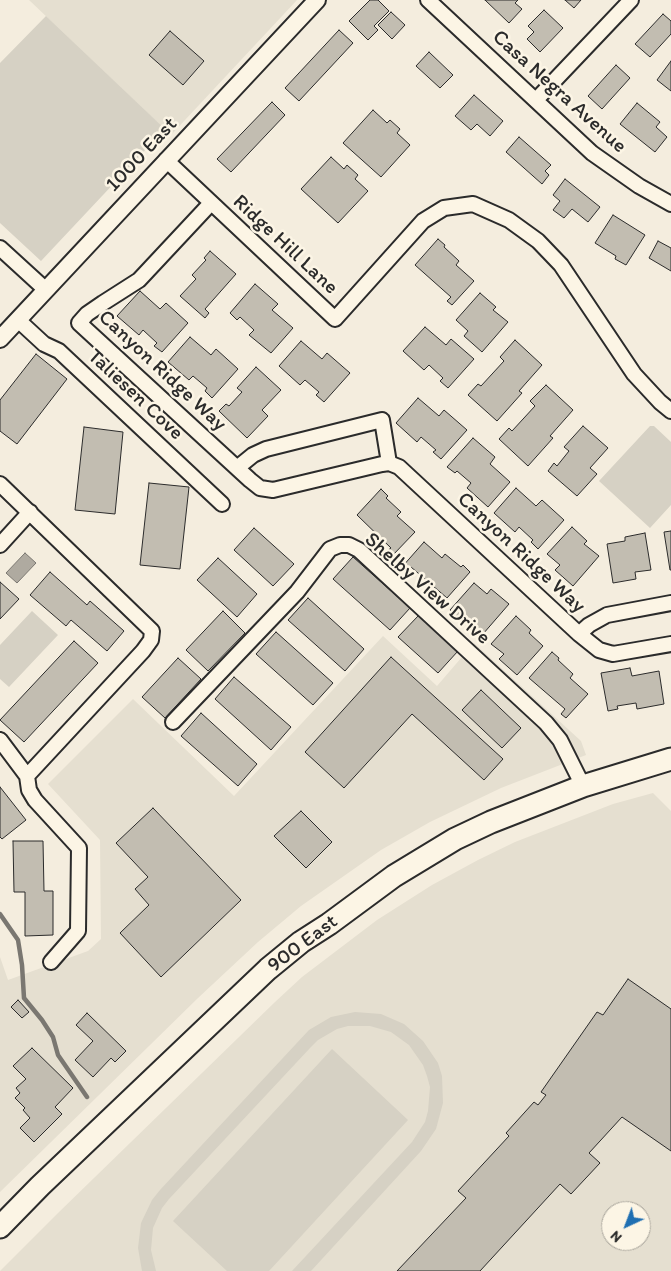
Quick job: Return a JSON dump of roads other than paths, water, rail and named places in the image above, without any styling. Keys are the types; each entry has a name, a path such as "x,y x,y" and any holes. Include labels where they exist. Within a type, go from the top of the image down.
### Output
{"main road":[{"name":"900 East","path":"0,1227 40,1186 268,969 301,942 329,924 394,876 455,839 491,822 583,786 671,759"}],"street":[{"name":"1000 East","path":"0,339 317,0"},
{"name":"Casa Negra Avenue","path":"428,0 592,153 639,186 671,204"},
{"path":"536,100 631,0"},
{"name":"Ridge Hill Lane","path":"166,160 335,319 423,221 444,208 473,204 509,220 538,241 562,265 634,374 671,411"},
{"name":"Canyon Ridge Way","path":"211,203 139,280 103,302 87,314 80,323 260,488 273,490 389,463 399,467 579,634 599,650 614,654 671,644"},
{"path":"0,248 46,290"},
{"name":"Taliesen Cove","path":"18,320 44,344 59,351 222,504"},
{"path":"237,468 253,455 266,449 382,420 389,463"},
{"path":"0,484 152,631 151,640 143,651 27,776"},
{"path":"0,545 30,512"},
{"name":"Shelby View Drive","path":"173,722 297,592 330,549 340,545 349,545 359,550 546,723 560,740 583,786"},
{"name":"Canyon Ridge Way","path":"579,634 588,625 606,615 671,603"},
{"path":"0,740 27,776 29,790 34,800 79,848 78,932 51,962"}],"waterway":[{"path":"0,914 18,940 24,998 53,1037 58,1055 87,1097"}]}
